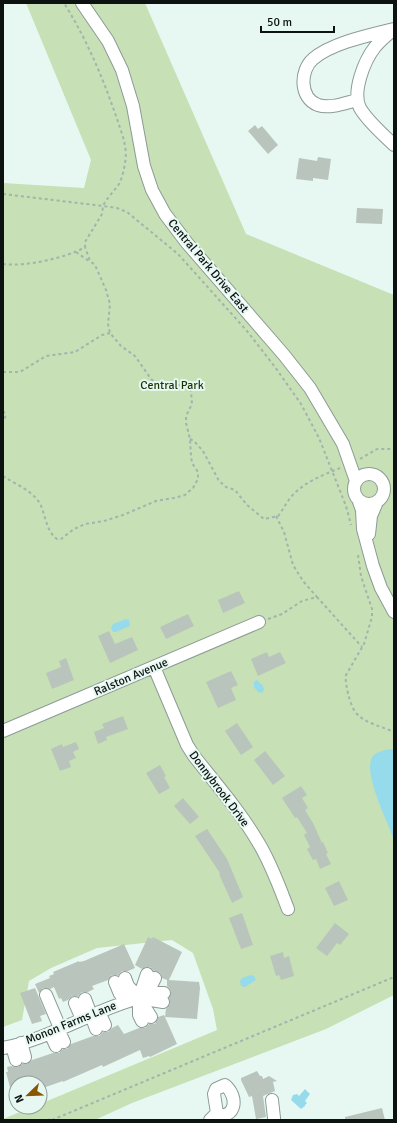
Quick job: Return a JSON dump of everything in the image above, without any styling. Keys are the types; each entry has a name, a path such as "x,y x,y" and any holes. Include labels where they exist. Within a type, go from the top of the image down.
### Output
{"street":[{"name":"Central Park Drive East","path":"82,3 108,41 122,70 133,106 144,166 152,190 165,214 187,243 310,388 343,444 356,481 354,490 362,510 363,529 378,580 394,612"},
{"path":"357,100 325,106 312,102 303,82 305,69 313,59 327,50 394,29"},
{"path":"394,29 375,47 369,57 360,76 357,100 364,114 394,145"},
{"name":"Central Park Drive East","path":"343,444 351,450 362,467 380,479 384,488 382,496 377,502 371,516 367,543"},
{"path":"356,481 363,475 372,474"},
{"path":"358,499 361,502 369,504 377,502"},
{"name":"Ralston Avenue","path":"3,731 259,622"},
{"name":"Donnybrook Drive","path":"154,667 187,745 258,841 274,872 288,909"},
{"path":"146,1019 139,1015 139,998 151,986 151,976"},
{"path":"120,980 120,994 139,998 163,998"},
{"path":"46,995 60,1044"},
{"name":"Monon Farms Lane","path":"12,1046 56,1030 119,1003 139,998"},
{"path":"80,1001 101,1027"},
{"path":"12,1046 21,1058"},
{"path":"272,1100 274,1120"}],"path":[{"path":"64,3 85,40 100,72 126,149 125,163 121,180 118,186 106,199 102,214 85,242 85,247 90,261"},
{"path":"3,194 117,208 127,212 178,254 242,326 275,367 300,404 319,438 346,506 351,525"},
{"path":"3,264 18,265 32,263 76,252 85,247"},
{"path":"3,476 19,485 38,502 51,534 57,539 61,539 74,529 86,524 104,521 156,501 185,495 193,488 198,479 198,472 192,463 186,416 192,404 191,391 181,385 174,385 166,388 154,382 135,356 121,346 110,333 108,324 110,304 106,290 95,265 76,252"},
{"path":"3,372 20,372 46,356 75,352 102,335 110,333"},
{"path":"3,411 6,415 3,422"},
{"path":"190,439 194,441 203,451 222,484 235,490 247,505 264,518 278,516 291,497 301,487 313,479 332,471"},
{"path":"360,459 377,449 394,449"},
{"path":"276,516 284,532 293,565 303,581 362,647"},
{"path":"358,552 361,576 372,609 370,626 362,647 346,675 347,687 354,710 361,717 394,732"},
{"path":"259,622 282,614 302,601 318,597"},
{"path":"52,1120 394,977"},
{"path":"47,1120 62,1116"}],"green space":[{"name":"Central Park","path":"26,3 145,3 246,234 394,295 394,995 326,1029 132,1103 95,1120 3,1120 13,1115 48,1115 48,1101 217,1030 213,1009 193,953 172,940 97,948 51,968 29,981 22,1020 3,1027 3,183 84,188 91,160"}],"water":[{"path":"126,619 129,620 130,626 113,632 111,628 113,624"},
{"path":"257,680 263,686 264,690 262,693 258,692 254,687 254,682"},
{"path":"391,749 394,750 394,840 374,788 370,768 371,760 374,755"},
{"path":"251,975 254,976 256,980 245,987 241,986 240,981 242,978"},
{"path":"305,1089 310,1094 305,1101 307,1103 301,1109 291,1100 293,1095 297,1094 299,1096"}],"building":[{"path":"255,125 258,129 262,126 278,145 268,154 248,131"},
{"path":"318,157 331,159 328,180 313,178 313,181 296,179 299,158 317,161"},
{"path":"357,208 383,209 382,224 356,223"},
{"path":"239,591 245,603 223,613 218,600"},
{"path":"188,614 194,626 166,639 160,627"},
{"path":"109,631 115,644 132,637 138,650 110,663 98,636"},
{"path":"267,652 269,657 280,652 286,663 258,676 251,659"},
{"path":"66,658 74,680 52,689 46,673 61,667 59,661"},
{"path":"231,671 238,685 231,688 236,700 218,708 206,682"},
{"path":"123,716 128,729 106,737 107,740 98,744 94,732 104,728 102,724"},
{"path":"237,723 253,747 241,755 225,731"},
{"path":"76,742 79,749 73,752 76,758 69,761 71,767 60,771 51,749 62,744 63,747"},
{"path":"265,751 285,776 273,785 254,760"},
{"path":"160,765 170,788 159,794 146,773"},
{"path":"301,786 307,795 302,798 308,808 305,810 322,843 323,842 328,853 326,854 331,864 320,869 316,859 313,860 307,849 310,847 304,835 307,833 282,798"},
{"path":"183,798 199,817 190,824 174,806"},
{"path":"207,829 227,859 243,897 232,903 219,874 220,873 195,836"},
{"path":"339,881 348,900 334,906 325,888"},
{"path":"242,913 253,945 241,949 229,918"},
{"path":"335,923 349,934 340,945 337,943 327,956 316,948"},
{"path":"148,937 152,939 153,937 182,952 169,980 199,982 200,988 197,1019 165,1017 166,1009 170,1004 169,998 171,993 167,986 167,980 162,978 159,972 154,971 150,967 142,969 135,965"},
{"path":"124,944 135,968 128,971 122,971 118,975 112,975 108,980 92,986 94,989 88,992 82,992 78,996 72,996 63,1002 61,998 59,999 54,987 50,989 43,988 39,993 35,984 50,978 49,976 54,974 53,972"},
{"path":"283,952 284,958 289,956 294,976 281,980 279,975 276,976 270,956"},
{"path":"35,988 46,1014 40,1016 42,1021 32,1024 20,993"},
{"path":"164,1015 177,1044 150,1057 143,1058 140,1050 103,1067 102,1065 63,1082 48,1086 48,1075 8,1075 8,1080 6,1072 8,1072 7,1067 18,1067 22,1064 27,1064 32,1060 53,1053 59,1053 63,1049 67,1049 71,1044 93,1036 99,1036 103,1032 108,1032 118,1025 124,1034 139,1028 145,1028 149,1024 155,1024 158,1017"},
{"path":"257,1071 263,1079 269,1076 277,1081 273,1082 275,1091 263,1096 266,1117 256,1119 252,1096 249,1097 241,1078"},
{"path":"382,1108 385,1120 345,1120 345,1117"}]}
